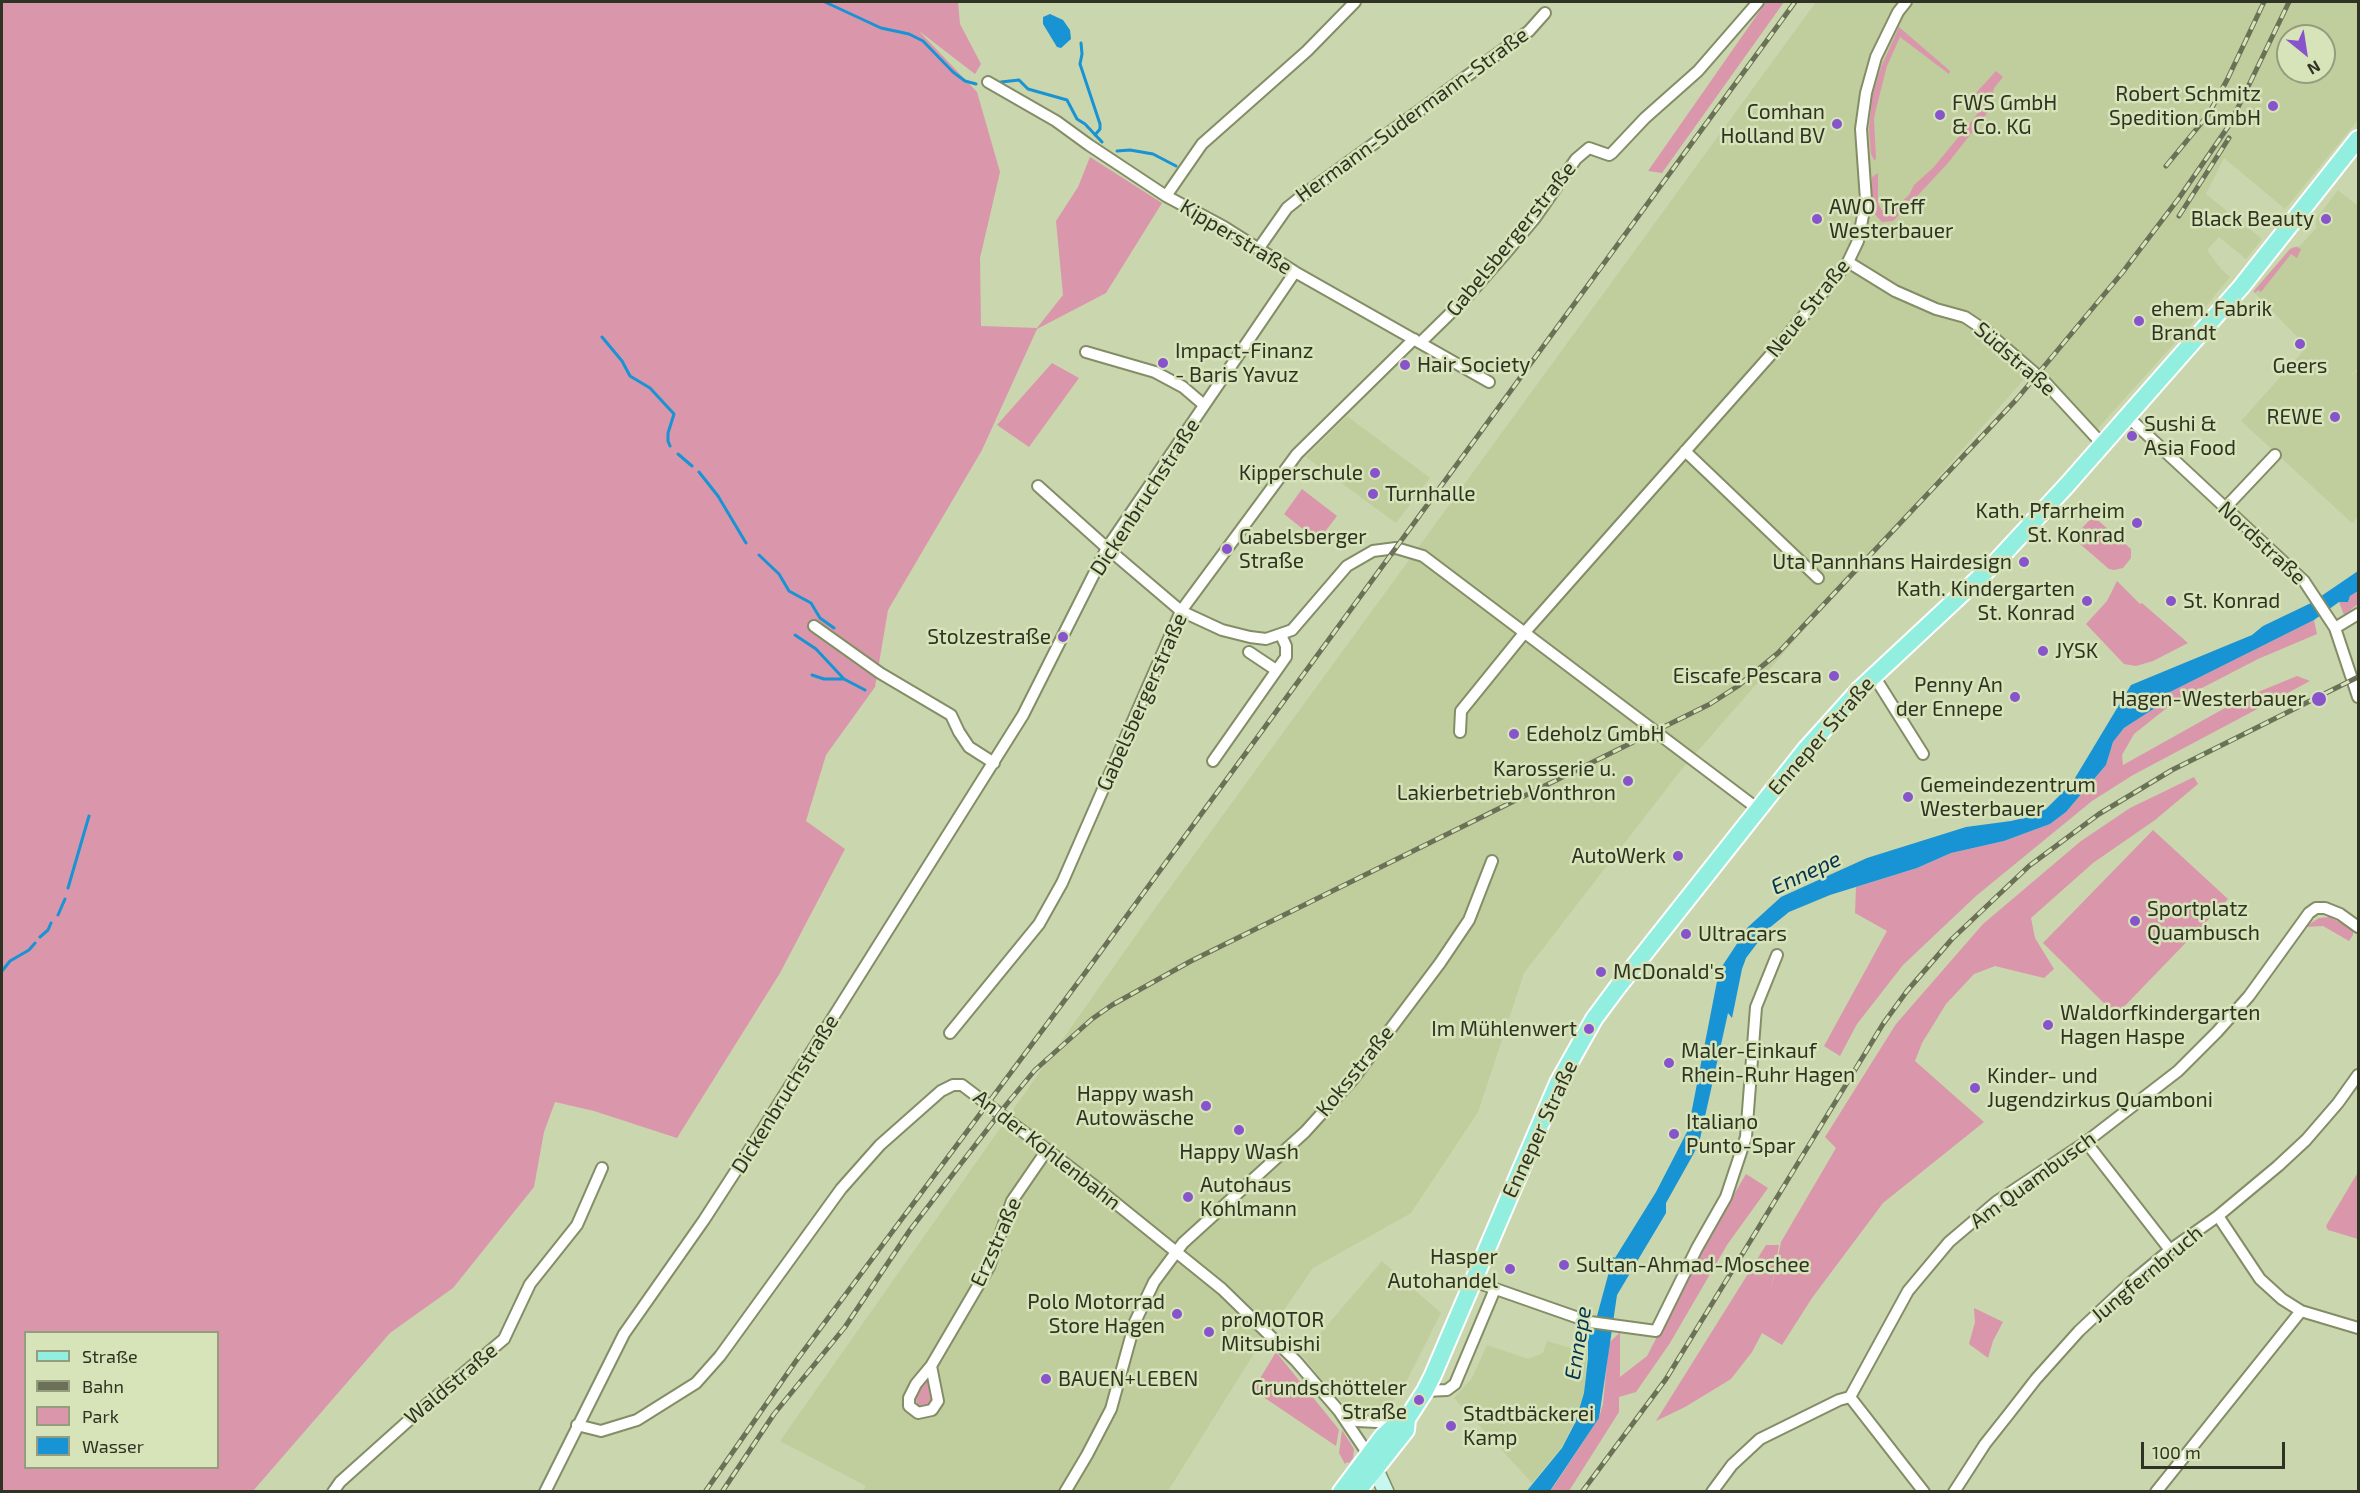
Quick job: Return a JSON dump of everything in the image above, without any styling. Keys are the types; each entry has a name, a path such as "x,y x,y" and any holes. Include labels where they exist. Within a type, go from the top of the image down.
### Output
{"main road":[{"name":"Enneper Straße","path":"1341,1491 1406,1430 1402,1421 1425,1391 1558,1083 1589,1029 1617,988 1806,749 1874,676 2001,557 2103,445 2241,288 2358,139"},
{"name":"Enneper Straße","path":"1357,1491 1372,1461"},
{"path":"1372,1461 1386,1491"}],"street":[{"path":"1166,196 1202,144 1307,51 1355,2"},
{"name":"Gabelsbergerstraße","path":"950,1032 1040,924 1062,884 1181,611 1298,454 1468,296 1535,218 1576,159 1588,148 1612,153 1645,117 1698,71 1758,2"},
{"name":"Neue Straße","path":"1460,732 1461,711 1525,632 1782,342 1848,262 1858,240 1866,200 1861,129 1866,93 1876,57 1898,12 1906,2"},
{"name":"Hermann-Sudermann-Straße","path":"1259,248 1287,208 1529,31 1545,13"},
{"name":"Kipperstraße","path":"988,82 1056,121 1089,146 1166,196 1489,382"},
{"name":"Südstraße","path":"1848,262 1896,291 1936,309 1965,317 1986,330 2044,381 2103,445"},
{"name":"Dickenbruchstraße","path":"545,1491 624,1334 736,1171 1028,706 1107,548 1295,272"},
{"path":"1086,352 1155,372 1183,387 1204,405"},
{"name":"Nordstraße","path":"2127,417 2310,587 2333,624 2358,697"},
{"path":"1685,451 1818,578"},
{"path":"2225,508 2275,455"},
{"path":"1038,486 1181,611 1222,630 1250,637 1266,639 1292,630 1347,566 1373,550 1396,548 1423,556 1758,809"},
{"path":"2333,624 2358,614"},
{"path":"814,626 880,673 951,715 969,747 994,763"},
{"path":"1213,761 1286,657 1286,646 1281,635"},
{"path":"1249,652 1276,670"},
{"path":"1874,676 1923,754"},
{"name":"Koksstraße","path":"1065,1491 1111,1409 1135,1322 1154,1282 1177,1251 1199,1227 1305,1132 1353,1079 1470,920 1492,861"},
{"name":"Am Quambusch","path":"1850,1397 1908,1291 1949,1242 1996,1202 2085,1142 2178,1071 2249,996 2309,913 2316,908 2325,908 2340,914 2358,927"},
{"path":"1473,1281 1590,1322 1656,1330 1697,1248 1726,1197 1746,1137 1756,1007 1777,955"},
{"name":"Jungfernbruch","path":"1954,1491 1985,1444 2036,1379 2079,1331 2127,1285 2170,1250 2218,1216 2306,1140 2338,1104 2358,1074"},
{"name":"An der Kohlenbahn","path":"577,1425 601,1431 637,1420 696,1383 720,1356 841,1189 880,1145 941,1091 953,1085 962,1085 1177,1251 1248,1312 1296,1361 1338,1411 1372,1461"},
{"path":"2085,1142 2170,1250"},
{"name":"Erzstraße","path":"931,1366 988,1267 1012,1201 1047,1150"},
{"name":"Waldstraße","path":"333,1491 340,1482 427,1404 504,1339 530,1284 577,1225 602,1168"},
{"path":"2218,1216 2260,1279 2282,1299 2301,1311 2358,1328"},
{"path":"1425,1391 1447,1390 1455,1384 1495,1289"},
{"path":"2156,1491 2301,1311"},
{"path":"1712,1491 1732,1465 1760,1439 1839,1400 1850,1397 1924,1491"},
{"name":"An der Kohlenbahn","path":"1338,1411 1357,1421 1402,1421"}],"shaded area":[{"path":"1816,2 2358,2 2358,120 2285,209 2224,158 2206,194 2262,239 2246,259 2219,237 2207,250 2230,277 2188,328 2091,436 2026,377 1681,770 1524,973 1478,1112 1411,1213 1313,1268 1253,1355 1168,1491 863,1491 866,1486 780,1441 1153,911"},
{"path":"2338,190 2358,206 2358,368 2347,380 2358,370 2358,517 2352,523 2241,421 2307,347 2253,291 2292,247 2300,246 2316,228 2316,219"},
{"name":"Kipperschule","path":"1347,416 1430,478 1396,523 1306,457"},
{"path":"1382,1261 1441,1313 1401,1392 1388,1406 1376,1413 1360,1414 1344,1403 1327,1386 1302,1355"},
{"path":"1547,1341 1587,1353 1584,1393 1574,1423 1561,1448 1532,1483 1454,1398 1472,1378 1487,1345 1528,1359 1543,1353"}],"green space":[{"path":"2,2 958,2 960,24 981,64 975,74 919,31 977,92 1000,172 980,258 981,326 1037,328 1063,295 1056,221 1078,187 1090,157 1162,203 1106,293 1037,329 982,450 888,610 875,687 826,755 806,821 845,849 780,973 677,1138 594,1111 555,1102 544,1132 534,1187 453,1288 390,1333 253,1491 2,1492"},
{"path":"1766,2 1784,2 1662,173 1648,171"},
{"path":"1899,27 1950,71 1949,74 1900,37 1887,66 1876,109 1874,119 1876,159 1874,160 1871,154 1869,130 1872,96 1881,67"},
{"path":"1996,71 2003,77 1994,88 1992,98 1995,103 1948,163 1906,208 1893,221 1882,222 1872,211 1872,177 1878,173 1878,204 1884,213 1888,214 1909,195 1914,185 1933,168 1971,122 1986,102 1976,93"},
{"path":"2296,247 2301,249 2297,258 2291,254 2261,292 2258,290 2255,293 2254,291 2290,249"},
{"path":"1052,363 1079,378 1029,447 997,425"},
{"path":"1302,489 1337,516 1318,541 1284,514"},
{"path":"2093,516 2131,549 2131,558 2123,568 2109,569 2073,538"},
{"path":"2117,581 2140,604 2142,603 2188,643 2153,661 2136,666 2124,664 2086,624 2107,601"},
{"path":"2358,591 2358,604 2344,615 2339,602 2348,602 2350,596"},
{"path":"2314,620 2317,634 2258,659 2173,703 2134,734 2122,755 2123,765 2241,699 2297,676 2310,681 2133,775 2092,801 1976,896 1903,965 1857,1024 1840,1056 1824,1046 1887,931 1855,913 1856,887 1917,868 1951,853 2004,841 2050,824 2066,812 2106,765 2113,742 2124,728 2155,708 2166,694"},
{"path":"2194,777 2198,784 2155,820 2093,863 2031,918 2035,938 2054,969 2044,978 1995,966 1974,974 1946,1004 1922,1043 1915,1061 1984,1122 1883,1203 1812,1298 1782,1345 1762,1333 1752,1352 1731,1379 1685,1407 1656,1421 1766,1245 1779,1245 1771,1290 1781,1242 1836,1148 1825,1137 1896,1024 1983,924 2081,841 2130,808"},
{"name":"Sportplatz Quambusch","path":"2153,830 2228,899 2116,1015 2043,943"},
{"path":"2330,917 2353,930 2349,941 2323,926 2305,927 2319,918"},
{"path":"2358,1172 2358,1239 2328,1230 2326,1226"},
{"path":"1746,1174 1768,1188 1727,1245 1670,1343 1636,1392 1619,1397 1619,1412 1569,1491 1550,1492 1599,1418 1603,1404 1609,1343 1620,1332 1620,1377 1647,1356 1707,1240"},
{"path":"1974,1308 2003,1322 1993,1341 1988,1358 1969,1344 1975,1322"},
{"path":"1276,1352 1339,1430 1336,1446 1253,1390"},
{"path":"926,1381 929,1383 932,1398 929,1406 923,1407 917,1404 916,1396"},
{"path":"1342,1430 1354,1449 1353,1458 1345,1464 1339,1453"}],"water":[{"path":"1050,14 1063,20 1070,30 1071,39 1061,48 1057,47 1043,24 1043,17"},
{"path":"2358,571 2358,591 2350,596 2348,602 2339,602 2314,620 2166,694 2155,708 2124,728 2113,742 2106,765 2066,812 2050,824 2004,841 1951,853 1917,868 1830,895 1789,912 1768,929 1746,958 1742,969 1732,1018 1728,1013 1700,1139 1666,1203 1666,1213 1617,1295 1599,1418 1550,1491 1526,1492 1562,1448 1575,1423 1584,1393 1588,1330 1594,1327 1613,1257 1615,1258 1656,1192 1688,1130 1719,971 1748,927 1781,897 1867,858 1966,827 2011,821 2032,816 2046,809 2072,783 2131,685 2252,635 2263,626 2311,603"}],"waterway":[{"path":"825,2 881,28 909,34 923,41 953,72 965,81 976,84"},
{"path":"1081,43 1080,64 1100,124 1100,129 1095,135"},
{"path":"1001,82 1019,80 1028,89 1067,100 1077,119 1102,142"},
{"path":"1117,151 1130,150 1153,154 1176,166"},
{"path":"602,337 622,361 630,376 650,388 674,414 668,433 670,446"},
{"path":"678,454 692,466"},
{"path":"699,472 718,496 746,543"},
{"path":"759,555 779,574 789,591 811,603 820,618 834,628"},
{"path":"795,635 816,649 844,679 865,690"},
{"path":"812,675 824,679 843,679"},
{"path":"68,888 89,816"},
{"path":"58,915 65,899"},
{"path":"40,937 48,930 51,923"},
{"path":"2,971 10,961 29,950 35,943"}],"railway":[{"path":"705,1492 796,1361 1085,973 1795,2"},
{"path":"2166,166 2208,115 2264,2"},
{"path":"722,1492 774,1414 845,1327 910,1230 1006,1105 1035,1070 1092,1019 1112,1005 1191,961 1710,704 1738,686 1778,653 2016,400 2122,273 2179,198 2230,124 2289,2"},
{"path":"2179,216 2229,138"},
{"path":"1582,1492 1666,1379 1883,1024 1907,991 1952,939 2029,866 2099,814 2172,770 2358,677"}],"place":[{"name":"Robert Schmitz Spedition GmbH","path":"2273,106"},
{"name":"FWS GmbH & Co. KG","path":"1940,115"},
{"name":"Comhan Holland BV","path":"1837,124"},
{"name":"AWO Treff Westerbauer","path":"1817,219"},
{"name":"Black Beauty","path":"2326,219"},
{"name":"ehem. Fabrik Brandt","path":"2139,321"},
{"name":"Geers","path":"2300,344"},
{"name":"Impact-Finanz - Baris Yavuz","path":"1163,363"},
{"name":"Hair Society","path":"1405,365"},
{"name":"REWE","path":"2335,417"},
{"name":"Sushi & Asia Food","path":"2132,436"},
{"name":"Kipperschule","path":"1375,473"},
{"name":"Turnhalle","path":"1373,494"},
{"name":"Kath. Pfarrheim St. Konrad","path":"2137,523"},
{"name":"Gabelsberger Straße","path":"1227,549"},
{"name":"Uta Pannhans Hairdesign","path":"2024,562"},
{"name":"Kath. Kindergarten St. Konrad","path":"2087,601"},
{"name":"St. Konrad","path":"2171,601"},
{"name":"Stolzestraße","path":"1063,637"},
{"name":"JYSK","path":"2043,651"},
{"name":"Eiscafe Pescara","path":"1834,676"},
{"name":"Penny An der Ennepe","path":"2015,697"},
{"name":"Hagen-Westerbauer","path":"2319,699"},
{"name":"Edeholz GmbH","path":"1514,734"},
{"name":"Karosserie u. Lakierbetrieb Vonthron","path":"1628,781"},
{"name":"Gemeindezentrum Westerbauer","path":"1908,797"},
{"name":"AutoWerk","path":"1678,856"},
{"name":"Sportplatz Quambusch","path":"2135,921"},
{"name":"Ultracars","path":"1686,934"},
{"name":"McDonald's","path":"1601,972"},
{"name":"Waldorfkindergarten Hagen Haspe","path":"2048,1025"},
{"name":"Im Mühlenwert","path":"1589,1029"},
{"name":"Maler-Einkauf Rhein-Ruhr Hagen","path":"1669,1063"},
{"name":"Kinder- und Jugendzirkus Quamboni","path":"1975,1088"},
{"name":"Happy wash Autowäsche","path":"1206,1106"},
{"name":"Happy Wash","path":"1239,1130"},
{"name":"Italiano Punto-Spar","path":"1674,1134"},
{"name":"Autohaus Kohlmann","path":"1188,1197"},
{"name":"Sultan-Ahmad-Moschee","path":"1564,1265"},
{"name":"Hasper Autohandel","path":"1510,1269"},
{"name":"Polo Motorrad Store Hagen","path":"1177,1314"},
{"name":"proMOTOR Mitsubishi","path":"1209,1332"},
{"name":"BAUEN+LEBEN","path":"1046,1379"},
{"name":"Grundschötteler Straße","path":"1419,1400"},
{"name":"Stadtbäckerei Kamp","path":"1451,1426"}],"water label":[{"name":"Ennepe","path":"1806,873"},
{"name":"Ennepe","path":"1578,1343"}]}
